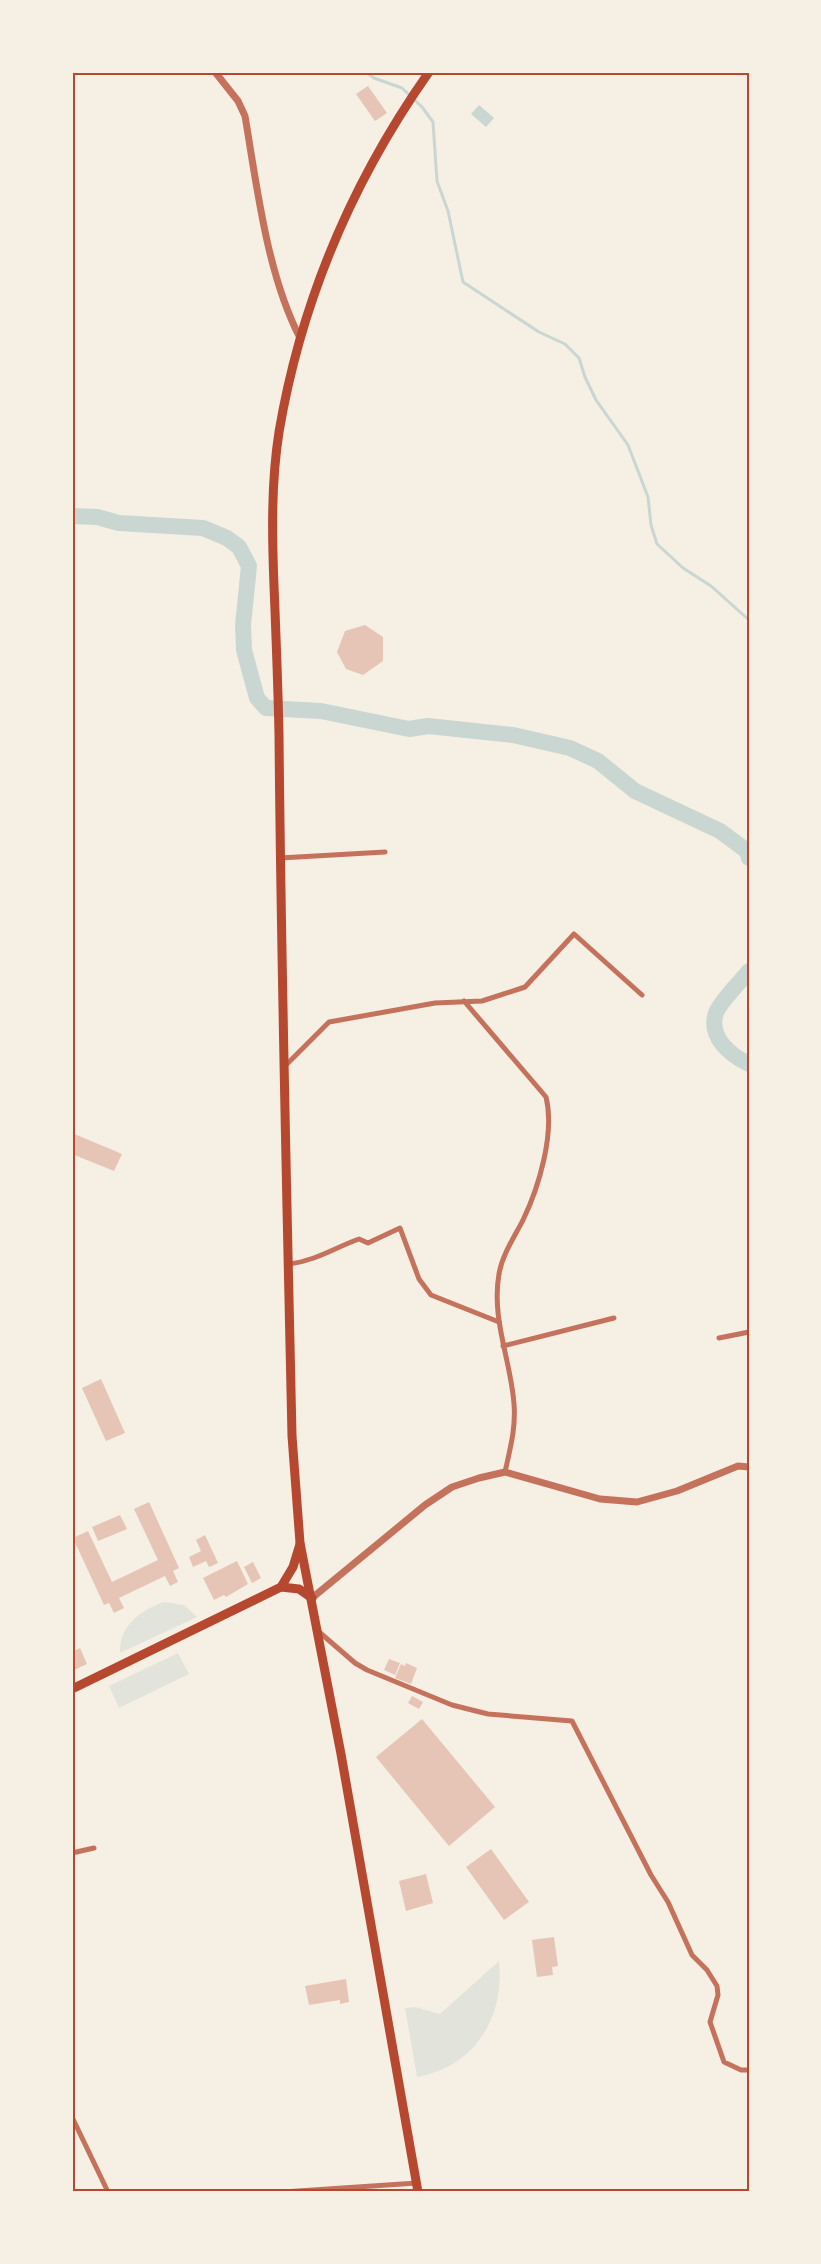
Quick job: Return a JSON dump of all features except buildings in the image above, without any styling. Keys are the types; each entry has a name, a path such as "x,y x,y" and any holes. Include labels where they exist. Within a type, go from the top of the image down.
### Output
{"main road":[{"path":"418,2188 345,1777 300,1543 292,1447 290,1378 279,723 273,531 275,469 285,403 300,338 331,248 384,141 429,72"},
{"path":"281,1587 293,1567 300,1543"},
{"path":"72,1689 281,1587 299,1589 312,1598"}],"street":[{"path":"215,72 238,101 245,116 275,269 285,303 300,338"},
{"path":"280,858 385,852"},
{"path":"284,1068 329,1022 435,1003 482,1001 525,987 574,934 642,995"},
{"path":"464,1001 546,1097 550,1114 535,1197 499,1272 499,1322 514,1403 515,1425 505,1472"},
{"path":"289,1264 306,1262 359,1239 368,1243 400,1228 419,1279 431,1295 499,1322"},
{"path":"503,1346 614,1318"},
{"path":"719,1338 749,1332"},
{"path":"312,1598 425,1505 452,1487 505,1472 600,1498 637,1502 677,1491 738,1466 749,1467"},
{"path":"317,1630 355,1663 367,1670 452,1705 488,1714 572,1721 651,1875 668,1902 692,1955 707,1970 717,1986 718,1995 710,2022 724,2062 741,2070 749,2070"},
{"path":"72,1853 94,1848"},
{"path":"72,2117 108,2192"},
{"path":"283,2192 418,2188"}],"shaded area":[{"path":"479,105 494,118 486,127 471,114"},
{"path":"164,1602 184,1605 197,1617 120,1653 123,1635 133,1620 155,1605"},
{"path":"178,1653 189,1674 119,1708 109,1686"},
{"path":"499,1961 500,1982 497,2001 491,2020 482,2036 470,2051 455,2063 417,2077 405,2008 415,2007 440,2014"}],"waterway":[{"path":"367,72 374,78 402,88 422,107 433,122 437,181 448,211 463,282 539,332 565,344 579,358 596,400 628,445 648,497 651,525 657,544 683,568 711,586 749,620"},
{"path":"72,516 97,517 119,523 203,528 227,538 239,547 249,566 243,625 244,650 257,698 266,708 321,711 409,729 428,726 513,735 570,748 598,761 635,791 720,831 747,851 749,858"},
{"path":"749,971 721,1003 714,1022 722,1044 735,1056 749,1064"}]}
